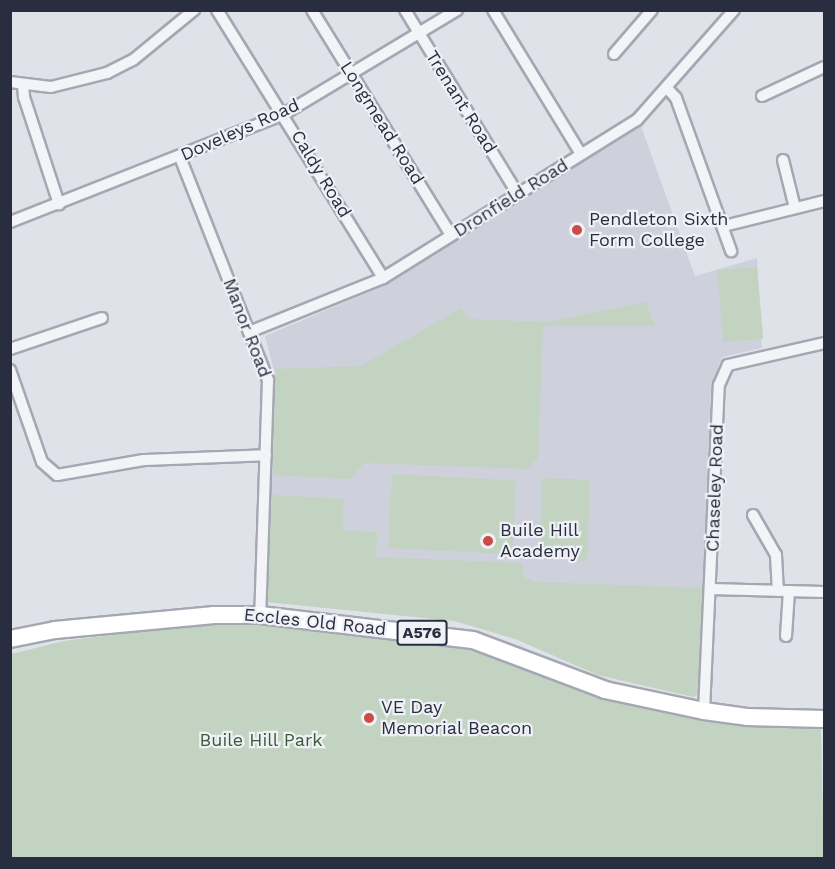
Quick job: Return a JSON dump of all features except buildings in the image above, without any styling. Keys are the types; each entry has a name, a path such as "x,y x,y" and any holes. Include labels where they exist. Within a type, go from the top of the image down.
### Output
{"main road":[{"name":"Eccles Old Road","path":"10,639 77,628 214,615 260,615 472,640 605,690 705,711 747,717 825,718"}],"street":[{"path":"10,82 51,87 107,73 133,60 194,10"},
{"name":"Caldy Road","path":"217,10 284,114 384,278"},
{"name":"Longmead Road","path":"312,10 451,235"},
{"name":"Trenant Road","path":"405,10 517,193"},
{"name":"Doveleys Road","path":"10,222 180,157 284,114 457,10"},
{"path":"493,10 581,154"},
{"path":"614,54 652,10"},
{"name":"Dronfield Road","path":"249,332 384,278 637,120 734,10"},
{"path":"762,96 825,67"},
{"path":"23,85 24,98 59,204"},
{"path":"667,88 676,98 724,226 731,251"},
{"name":"Manor Road","path":"180,157 268,380 260,615"},
{"path":"783,160 795,208"},
{"path":"724,226 825,201"},
{"path":"10,350 102,318"},
{"name":"Chaseley Road","path":"705,711 719,385 728,365 825,344"},
{"path":"10,370 42,462 52,473 67,475 163,458 266,455"},
{"path":"753,515 776,555 783,591 786,636"},
{"path":"711,589 825,592"}],"shaded area":[{"name":"Buile Hill Academy","path":"641,126 695,276 757,258 762,348 722,357 711,387 699,693 694,697 598,675 518,640 455,621 267,602 275,375 265,336 384,286"}],"green space":[{"path":"757,267 763,339 723,342 717,270"},
{"path":"646,302 655,326 543,326 538,458 528,469 364,463 351,479 273,475 275,369 361,366 461,308 469,319 547,322"},
{"path":"392,474 516,480 512,554 388,548"},
{"path":"542,478 590,480 587,561 539,559"},
{"path":"272,495 344,499 342,530 377,532 376,557 522,563 524,577 535,582 704,588 699,693 694,697 598,675 518,640 455,621 267,602"},
{"name":"Buile Hill Park","path":"226,621 263,621 470,643 611,699 725,724 821,729 824,858 11,858 11,654 64,641"}],"place":[{"name":"Pendleton Sixth Form College","path":"577,230"},
{"name":"Buile Hill Academy","path":"488,541"},
{"name":"VE Day Memorial Beacon","path":"369,718"}]}
